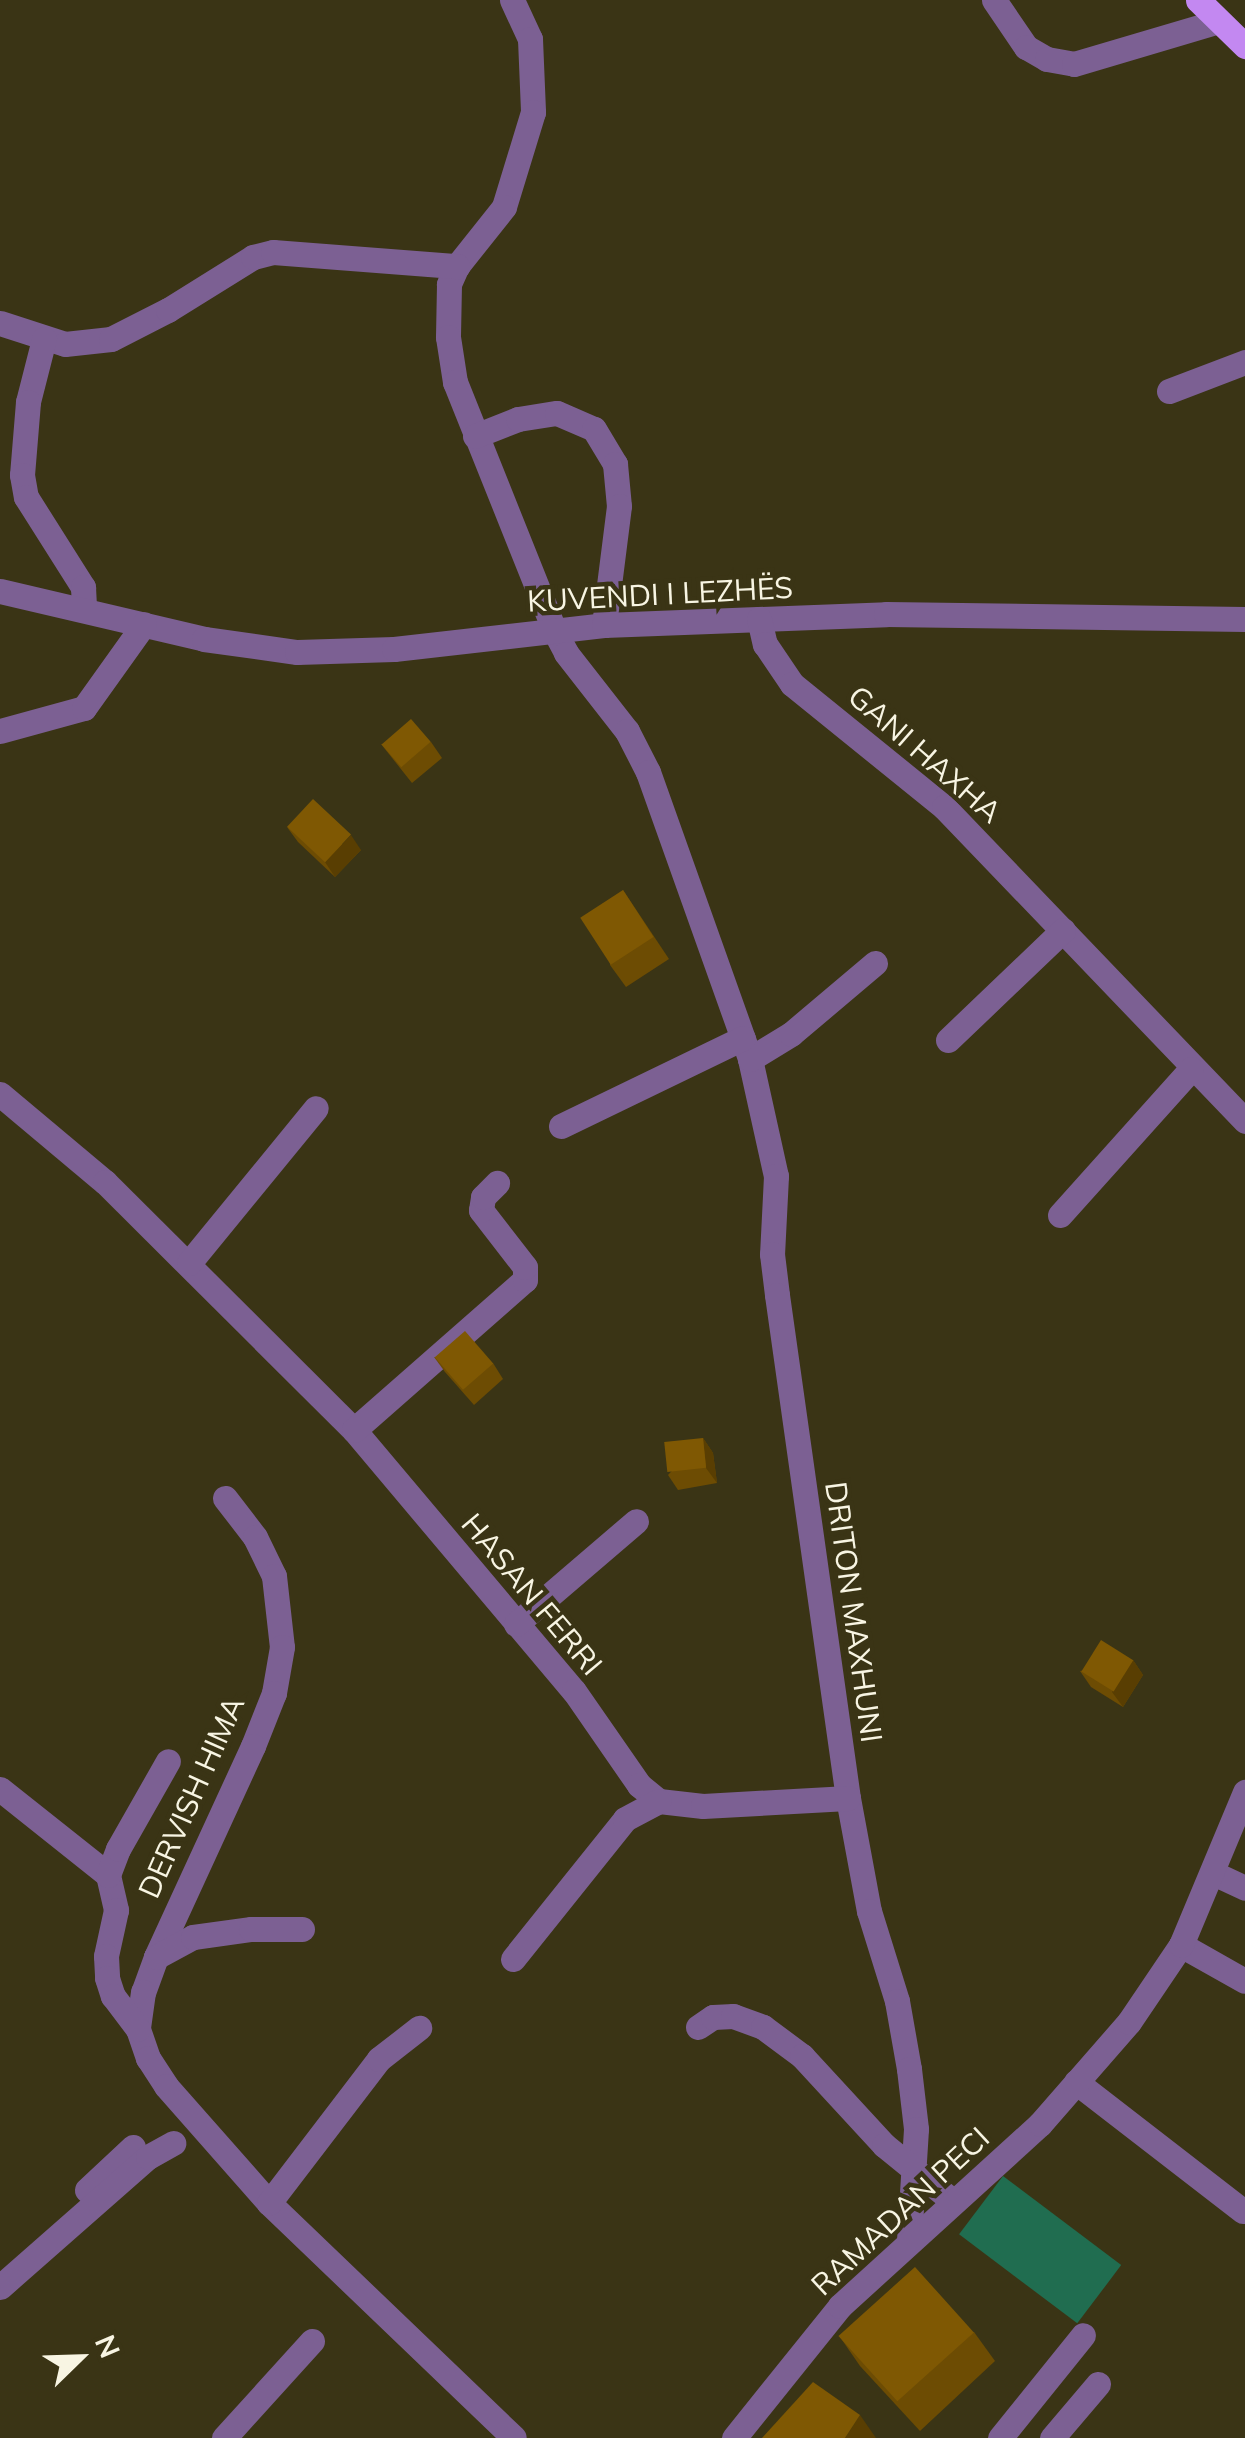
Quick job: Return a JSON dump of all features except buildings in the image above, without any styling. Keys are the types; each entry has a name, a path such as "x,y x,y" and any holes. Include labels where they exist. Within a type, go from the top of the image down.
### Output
{"main road":[{"path":"1198,0 1245,46"}],"street":[{"path":"0,323 44,340 87,345 111,339 180,303 253,257 273,252 457,266 504,206 528,138 534,70 530,38 512,0"},
{"path":"994,0 1026,47 1047,59 1074,64 1219,21"},
{"name":"DRITON MAXHUNI","path":"457,266 449,284 448,337 455,382 554,630 566,653 627,730 648,772 746,1048 776,1176 772,1254 848,1798 869,1912 896,2001 909,2069 916,2170 909,2240"},
{"path":"44,340 28,402 22,475 26,497 83,587 84,608"},
{"path":"1169,391 1245,362"},
{"path":"476,436 518,420 557,412 594,429 615,464 619,506 604,625"},
{"name":"KUVENDI I LEZHËS","path":"0,591 254,648 297,652 394,649 604,625 759,619 984,614 1245,619"},
{"name":"GANI HAXHA","path":"759,619 766,644 792,684 944,807 1245,1122"},
{"path":"0,731 84,708 144,624"},
{"path":"948,1040 1062,930"},
{"path":"561,1126 746,1048 790,1034 875,963"},
{"path":"1060,1215 1192,1069"},
{"name":"HASAN FERRI","path":"0,1094 106,1182 354,1430 574,1691 639,1785 659,1801"},
{"path":"189,1263 316,1108"},
{"path":"354,1430 525,1280 525,1267 481,1210 483,1198 497,1183"},
{"name":"DERVISH HIMA","path":"138,2029 143,1992 156,1957 274,1694 282,1647 274,1576 255,1537 225,1498"},
{"path":"516,1624 636,1521"},
{"name":"DERVISH HIMA","path":"108,1875 168,1762"},
{"name":"DERVISH HIMA","path":"0,1789 108,1875 116,1910 106,1956 107,1978 113,1996 138,2029 148,2058 166,2086 268,2203 514,2438"},
{"name":"RAMADAN PECI","path":"734,2438 840,2306 1040,2124 1129,2022 1181,1945 1245,1792"},
{"path":"513,1958 625,1819 659,1801 747,1805 848,1798"},
{"path":"1213,1873 1245,1888"},
{"name":"DERVISH HIMA","path":"156,1957 194,1937 251,1929 302,1929"},
{"path":"1181,1945 1245,1982"},
{"path":"698,2027 713,2017 733,2016 763,2027 802,2056 884,2144 954,2202"},
{"path":"268,2203 379,2059 419,2028"},
{"path":"1076,2082 1243,2211"},
{"path":"8,2281 148,2157 173,2142"},
{"path":"8,2281 16,2258 133,2147"},
{"path":"1000,2438 1084,2334"},
{"path":"224,2438 312,2341"},
{"path":"1052,2438 1098,2384"}],"green space":[{"path":"1003,2176 1121,2265 1077,2323 959,2234"}]}
